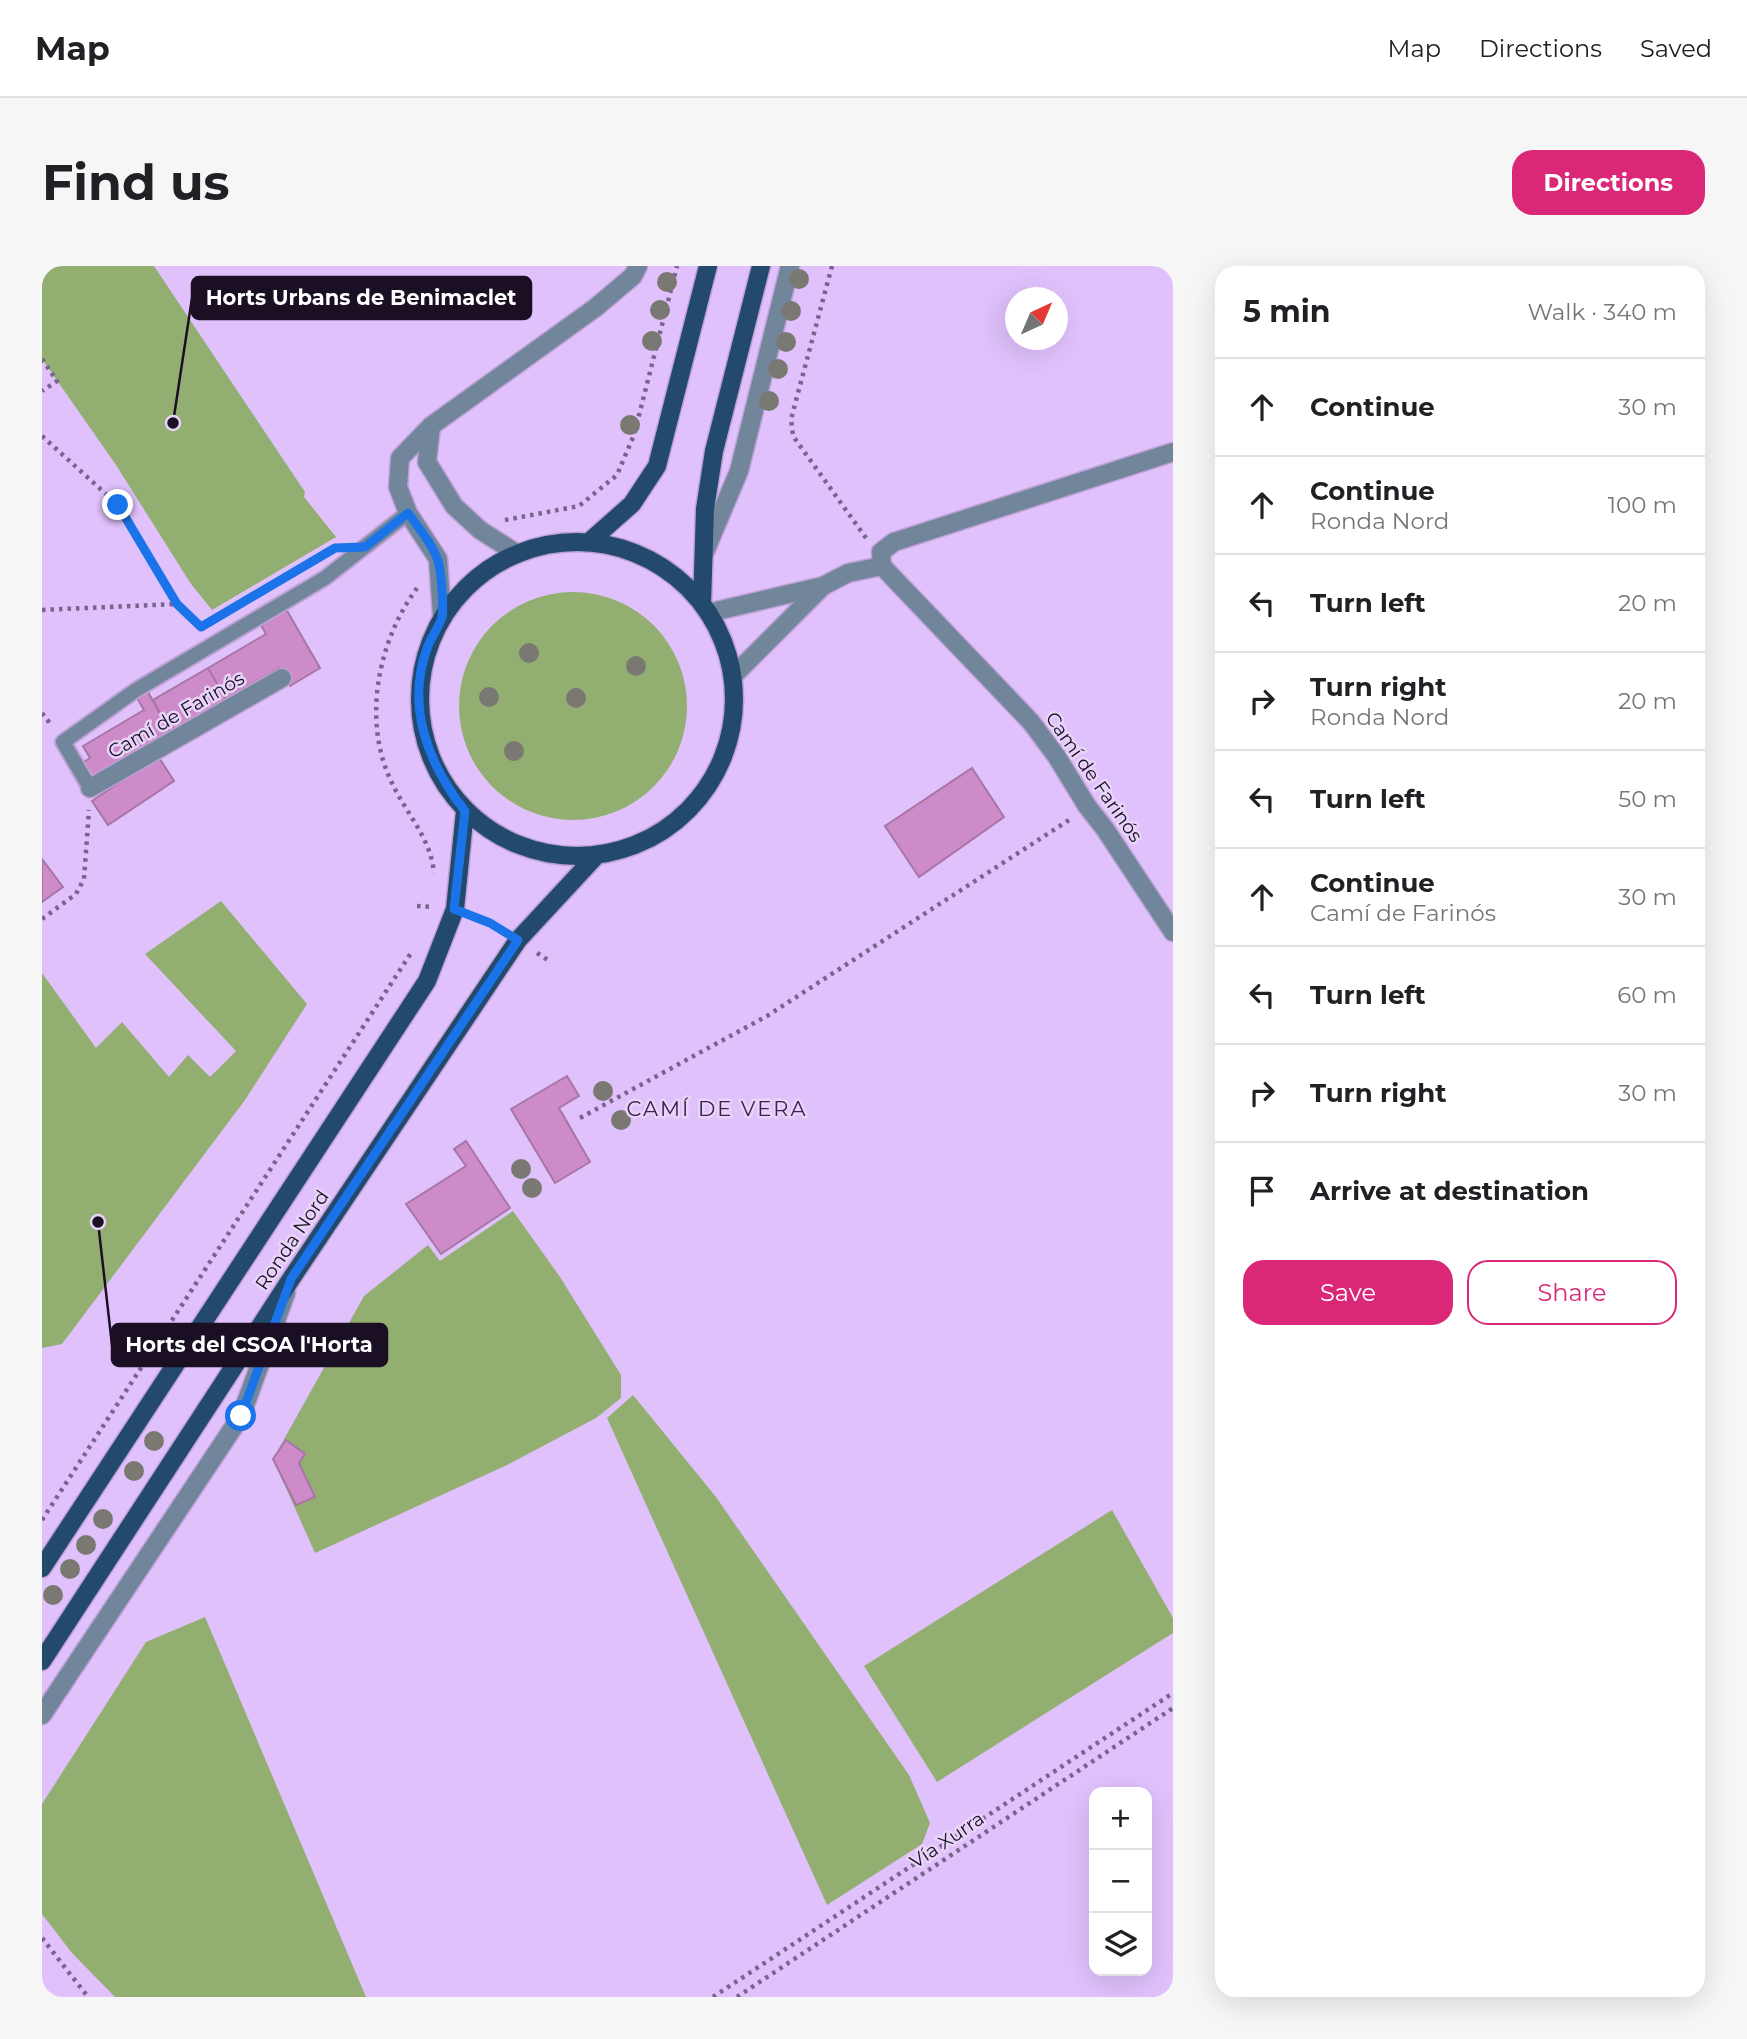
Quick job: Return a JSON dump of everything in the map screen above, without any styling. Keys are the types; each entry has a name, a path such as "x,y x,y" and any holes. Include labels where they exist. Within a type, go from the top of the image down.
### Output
{"main road":[{"path":"589,542 632,504 657,466 708,266"},
{"path":"705,609 705,509 714,451 761,266"},
{"path":"589,542 622,548 652,561 680,580 705,609 724,643 733,677 734,708 730,739 719,769 702,796 680,819 655,837 626,850 595,857 548,854 512,842 465,811 438,772 428,751 420,717 420,682 427,648 442,616 474,579 516,553 552,543 589,542"},
{"name":"Ronda Nord","path":"42,1568 428,981 454,909 465,811"},
{"name":"Ronda Nord","path":"42,1661 291,1279 518,940 595,857"}],"street":[{"path":"442,616 438,559 408,513 398,487 400,457 430,426 595,309 633,276 638,266"},
{"path":"704,554 739,471 790,266"},
{"path":"430,426 427,462 454,506 480,530 516,553"},
{"path":"705,609 823,586 882,559 894,542 1173,452"},
{"name":"Camí de Farinós","path":"882,559 1031,722 1173,932"},
{"path":"733,677 823,586"},
{"name":"Camí de Farinós","path":"90,788 282,678"},
{"path":"42,1715 241,1416 291,1279"}],"lane":[{"path":"90,788 64,742 136,690 325,578 408,513"}],"path":[{"path":"480,530 509,519 579,506 617,475 634,435 677,266"},
{"path":"832,266 791,419 793,436 882,559"},
{"path":"42,359 57,381 42,391"},
{"path":"42,436 118,505 177,604 201,627 212,621"},
{"path":"434,878 433,859 390,780 377,728 377,688 387,641 406,602 438,559"},
{"path":"42,610 177,604"},
{"path":"42,919 75,894 83,879 90,788"},
{"path":"580,1118 767,1016 1047,837 1087,806"},
{"path":"430,914 433,898"},
{"path":"417,906 454,909 490,923 551,962"},
{"path":"42,1520 417,943"},
{"path":"713,1997 1173,1693"},
{"name":"Vía Xurra","path":"737,1997 1173,1708"},
{"path":"42,1938 88,1997"}],"green space":[{"path":"42,266 154,266 305,492 304,497 336,537 212,610 191,584 116,465 42,359"},
{"path":"573,592 606,597 627,606 645,618 661,634 682,673 687,706 682,739 673,760 661,778 645,794 606,815 573,820 540,815 519,806 501,794 485,778 464,739 459,706 464,673 473,652 485,634 501,618 540,597"},
{"path":"221,901 307,1004 245,1100 62,1344 42,1348 42,973 96,1048 122,1022 169,1077 188,1055 210,1077 236,1051 145,954"},
{"path":"513,1211 560,1277 621,1375 621,1398 596,1418 507,1465 315,1553 273,1459 364,1296 428,1245 440,1261"},
{"path":"633,1395 716,1497 909,1775 930,1823 922,1844 827,1905 607,1418"},
{"path":"1112,1510 1173,1618 1173,1633 937,1782 864,1666"},
{"path":"205,1617 366,1997 115,1997 72,1953 42,1914 42,1804 146,1642"}],"building":[{"path":"286,609 320,668 290,686 279,668 226,699 208,668 266,634 261,625"},
{"path":"208,668 226,699 170,732 153,700"},
{"path":"148,692 170,732 91,778 82,763 90,758 83,746 144,710 137,698"},
{"path":"158,756 174,781 108,825 92,801"},
{"path":"972,768 1004,817 919,877 885,826"},
{"path":"42,859 63,887 42,902"},
{"path":"567,1076 579,1096 559,1108 590,1162 555,1183 511,1109"},
{"path":"466,1141 510,1208 441,1254 406,1204 466,1166 454,1149"},
{"path":"286,1440 305,1454 299,1463 315,1497 296,1505 273,1459"}],"place":[{"name":"Horts Urbans de Benimaclet","path":"173,423"},
{"name":"Horts del CSOA l'Horta","path":"98,1222"}],"district":[{"name":"CAMÍ DE VERA","path":"717,1108"}],"route":[{"path":"118,505 177,604 201,627 335,548 365,547 408,513 438,559 442,616 427,648 420,682 420,717 428,751 443,783 465,811 454,909 490,923 518,940 291,1279 241,1416"}]}
